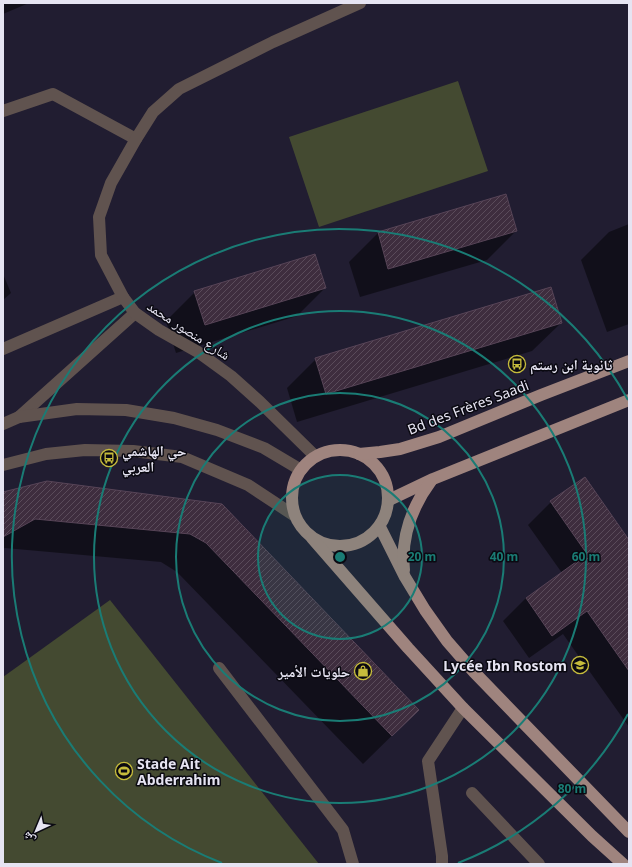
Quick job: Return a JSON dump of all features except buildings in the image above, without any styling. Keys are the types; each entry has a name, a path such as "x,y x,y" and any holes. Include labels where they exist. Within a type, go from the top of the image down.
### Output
{"main road":[{"name":"Bd des Frères Saadi","path":"359,454 400,448 439,437 629,361"},
{"path":"389,500 433,479 629,400"},
{"path":"312,538 327,546 343,547 359,544 373,535 380,526 388,509 389,500 387,485 381,472 372,461 359,454 345,450 337,450 315,456 300,470 294,484 291,500 295,516 302,528 463,708 592,836 623,864"},
{"path":"405,577 403,559 404,542 408,524 422,493 433,479"},
{"path":"380,526 405,577 425,610 447,641 474,672 629,832"}],"street":[{"name":"شارع منصور محمد","path":"315,456 231,376 198,352 160,330 135,313 123,297 101,255 99,217 111,183 136,139 153,112 179,89 273,42 360,3"},
{"path":"3,111 53,94 136,139"},
{"path":"3,349 123,297"},
{"path":"19,417 135,313"},
{"path":"3,424 19,417 77,409 126,410 174,418 217,430 264,448 300,470"},
{"path":"3,464 46,454 85,450 133,451 182,457 248,485 295,516"},
{"path":"219,668 343,830 353,864"},
{"path":"442,864 428,761 463,708"},
{"path":"472,793 539,864"}],"green space":[{"path":"458,81 488,171 319,227 289,137"},
{"name":"Stade Ait Abderrahim","path":"110,600 319,864 3,864 3,677"}],"place":[{"name":"ثانوية ابن رستم","path":"517,364"},
{"name":"حي الهاشمي العربي","path":"109,458"},
{"name":"Lycée Ibn Rostom","path":"580,665"},
{"name":"حلويات الأمير","path":"363,671"},
{"name":"Stade Ait Abderrahim","path":"124,771"}]}
